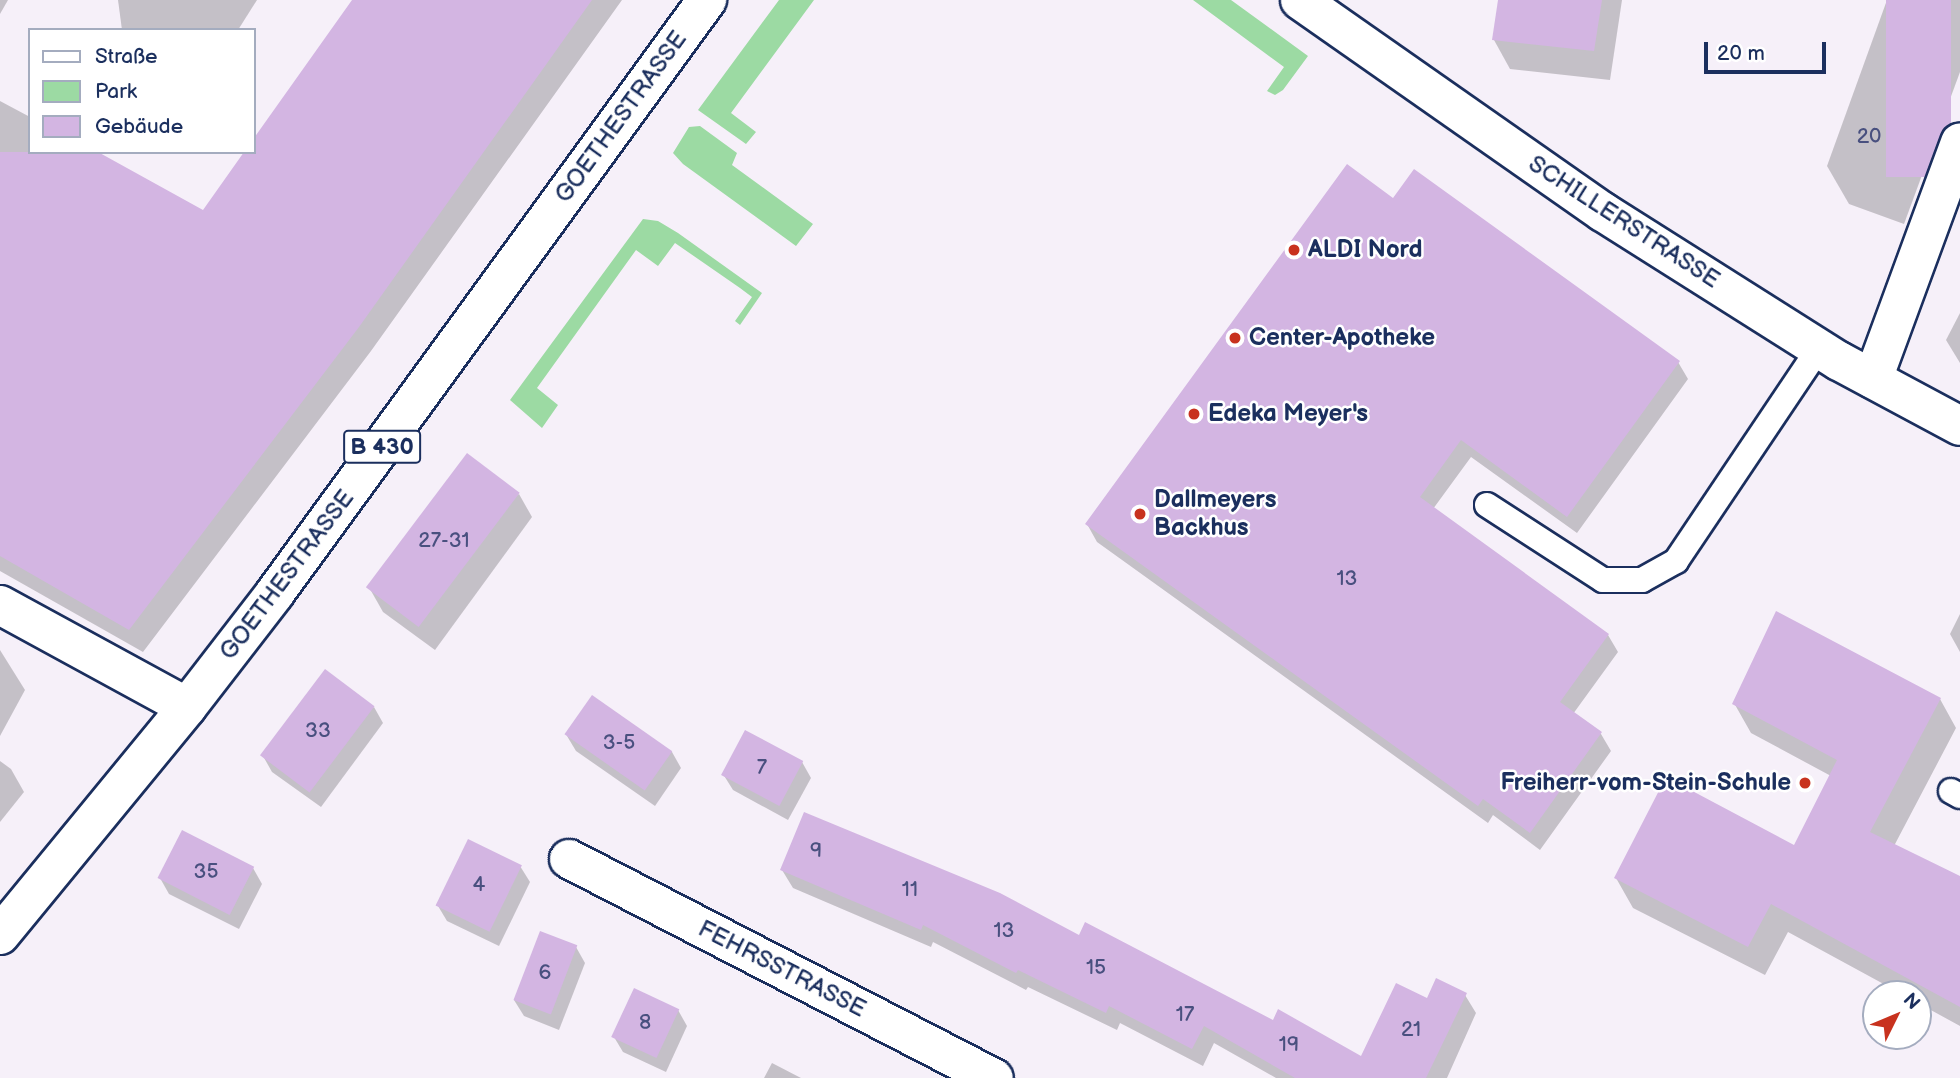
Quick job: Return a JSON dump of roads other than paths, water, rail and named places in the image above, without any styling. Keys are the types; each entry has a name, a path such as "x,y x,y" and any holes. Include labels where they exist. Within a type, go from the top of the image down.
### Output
{"street":[{"name":"GOETHESTRASSE","path":"0,936 187,708 275,593 707,0"},
{"name":"SCHILLERSTRASSE","path":"1300,0 1603,212 1819,348 1960,426"},
{"path":"1874,379 1960,142"},
{"path":"0,605 187,708"},
{"name":"FEHRSSTRASSE","path":"569,859 994,1078"}],"lane":[{"path":"1487,505 1603,580 1642,580 1676,561 1819,348"}],"place":[{"name":"ALDI Nord","path":"1294,250"},
{"name":"Center-Apotheke","path":"1235,338"},
{"name":"Edeka Meyer's","path":"1194,414"},
{"name":"Dallmeyers Backhus","path":"1140,514"},
{"name":"Freiherr-vom-Stein-Schule","path":"1805,783"}]}
